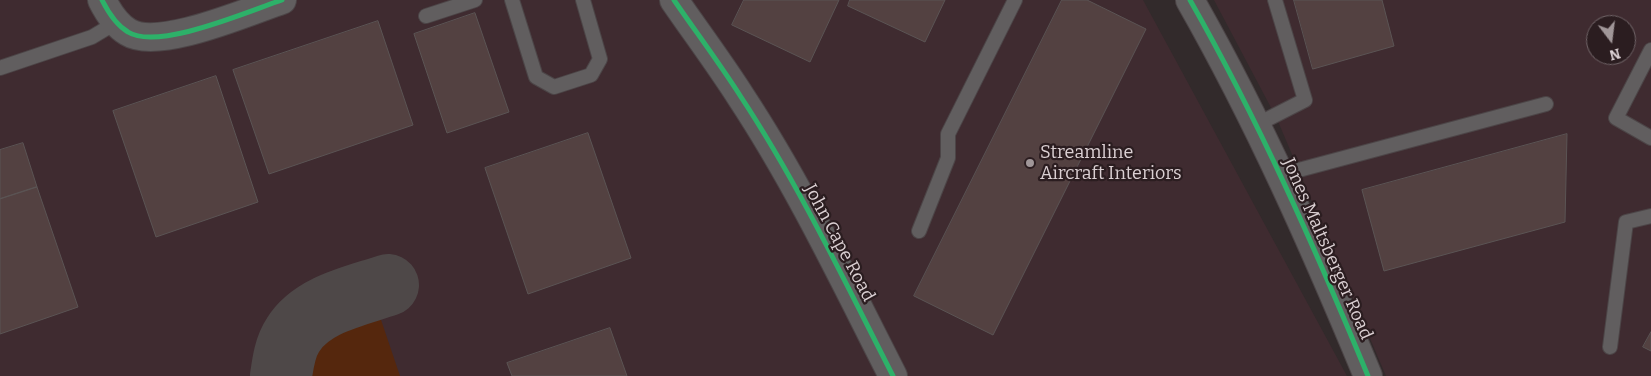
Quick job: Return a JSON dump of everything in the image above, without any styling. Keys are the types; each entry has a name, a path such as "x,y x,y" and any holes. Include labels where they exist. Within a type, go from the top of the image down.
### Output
{"street":[{"path":"102,0 111,17 123,28 146,38 184,34 282,0"},
{"name":"John Cape Road","path":"674,0 741,97 787,174 812,218 893,376"},
{"name":"Jones Maltsberger Road","path":"1190,0 1225,62 1280,175 1339,306 1368,376"}],"lane":[{"path":"426,16 475,0"},
{"path":"512,0 536,77 554,87 591,75 600,59 583,0"},
{"path":"919,231 948,158 948,134 1015,0"},
{"path":"1256,125 1305,100 1275,0"},
{"path":"0,68 123,28"},
{"path":"1651,50 1616,118 1651,138"},
{"path":"1280,175 1546,104"},
{"path":"1610,348 1626,222 1651,216"}],"shaded area":[{"path":"0,0 1143,0 1347,376 0,376"},
{"path":"1214,0 1651,0 1651,376 1386,376 1277,119"},
{"path":"378,311 400,376 305,376 307,353 311,343 318,335 336,324"}],"building":[{"path":"744,0 839,0 810,62 732,25"},
{"path":"850,0 945,0 925,42 848,6"},
{"name":"Streamline Aircraft Interiors","path":"1062,0 1087,0 1146,29 993,335 914,296"},
{"path":"1294,0 1382,0 1394,46 1313,69"},
{"path":"475,13 509,112 447,133 414,34"},
{"path":"378,21 413,125 269,174 233,70"},
{"path":"216,76 258,202 156,237 113,111"},
{"path":"588,133 631,258 528,294 485,168"},
{"path":"1567,134 1565,222 1384,271 1362,190"},
{"path":"23,143 37,187 0,199 0,150"},
{"path":"37,187 78,307 0,334 0,199"},
{"path":"610,328 627,376 512,376 507,363"},
{"path":"1651,332 1651,351 1643,347"}],"taxiway":[{"path":"281,376 288,344 301,324 323,308 336,302 388,285"}],"cycle path":[{"path":"102,0 120,26 128,32 142,37 160,37 204,27 282,0"},
{"path":"674,0 733,85 782,164 821,234 893,376"},
{"path":"1190,0 1263,138 1328,280 1368,376"}],"place":[{"name":"Streamline Aircraft Interiors","path":"1030,163"}]}
